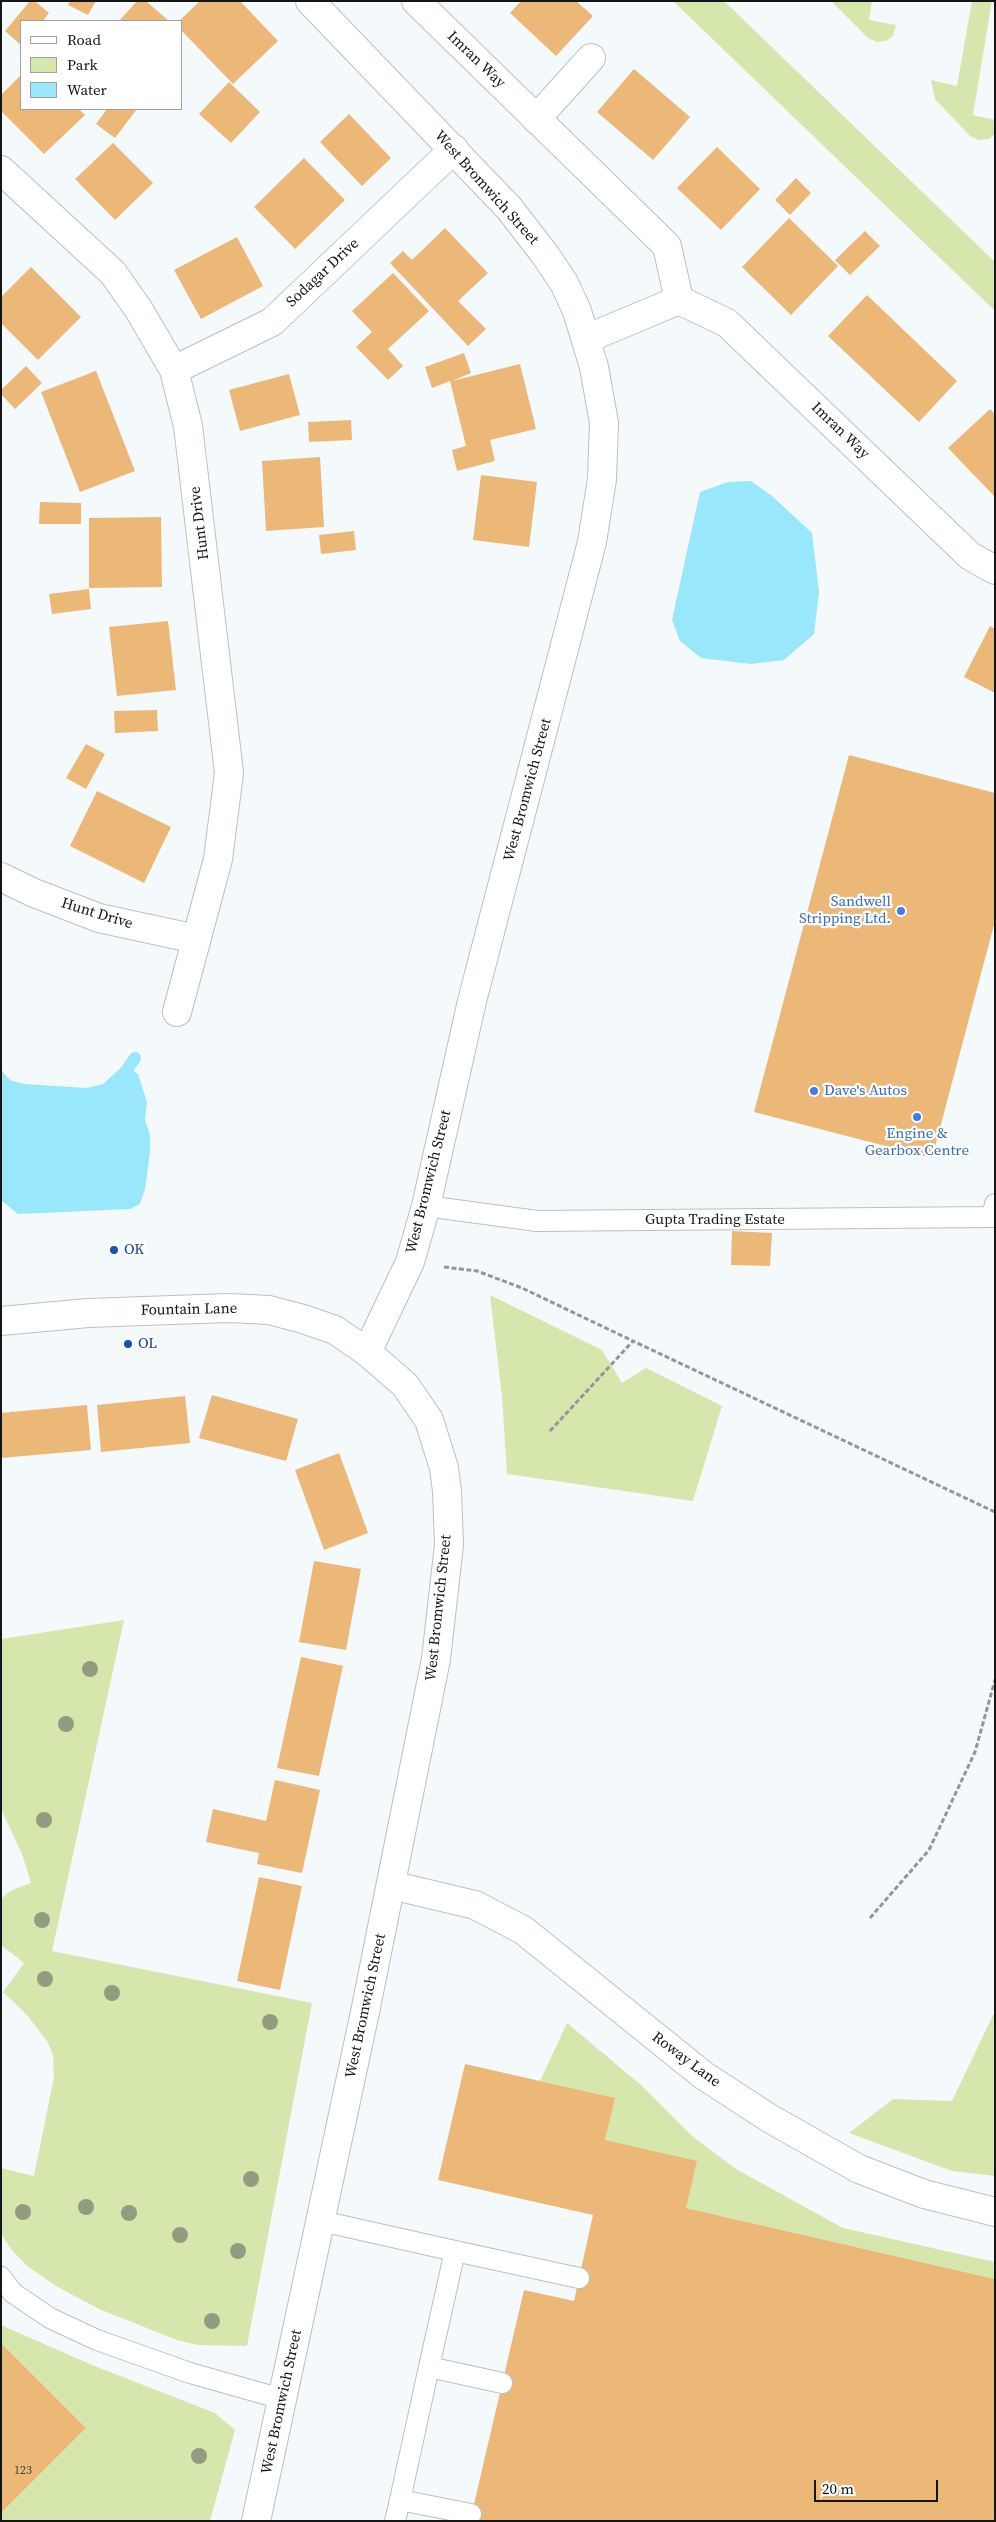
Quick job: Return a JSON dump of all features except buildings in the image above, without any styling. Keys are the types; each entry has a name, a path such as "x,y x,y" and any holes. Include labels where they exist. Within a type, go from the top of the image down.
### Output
{"street":[{"name":"West Bromwich Street","path":"256,2521 321,2221 436,1659 449,1545 448,1505 444,1468 429,1420 405,1385 368,1352 410,1262 426,1206 472,1001 592,542 602,479 604,423 586,339 577,310 564,283 546,256 509,208 310,1"},
{"name":"Imran Way","path":"416,1 667,246 679,300 727,322 970,556 995,570"},
{"path":"536,119 591,58"},
{"name":"Sodagar Drive","path":"174,370 272,322 454,149"},
{"name":"Hunt Drive","path":"1,170 113,273 139,310 174,370 188,426 229,773 218,859 177,1012"},
{"path":"586,339 679,300"},
{"name":"Hunt Drive","path":"1,877 34,893 99,918 196,939"},
{"name":"Fountain Lane","path":"1,1321 88,1313 228,1308 269,1310 335,1330 368,1352"},
{"name":"Roway Lane","path":"391,1885 476,1905 523,1930 703,2075 769,2118 859,2168 924,2194 995,2212"}],"lane":[{"name":"Gupta Trading Estate","path":"426,1206 537,1221 992,1217 995,1204"},
{"path":"321,2221 579,2278"},
{"path":"395,2521 455,2251"},
{"path":"1,2277 13,2293 50,2318 97,2340 190,2372 282,2399"},
{"path":"429,2367 502,2383"},
{"path":"400,2500 471,2514"}],"path":[{"path":"410,1262 478,1271 522,1288 995,1512"},
{"path":"550,1431 633,1342"},
{"path":"870,1918 929,1850 974,1752 995,1680"}],"green space":[{"path":"673,1 724,1 995,262 995,311"},
{"path":"831,1 872,1 869,20 896,25 893,36 886,41 877,42 868,38"},
{"path":"972,1 992,1 973,115 995,120 995,134 989,139 979,140 970,136 935,99 931,80 957,86"},
{"path":"490,1295 602,1350 622,1383 646,1368 722,1406 693,1501 507,1474 502,1397"},
{"path":"124,1620 52,1951 312,2003 247,2346 198,2345 177,2340 99,2309 56,2286 27,2266 10,2248 1,2233 1,2168 34,2176 54,2077 53,2055 47,2041 27,2015 3,1992 24,1963 1,1945 1,1899 10,1891 31,1883 22,1854 1,1809 1,1639"},
{"path":"995,2011 995,2176 952,2171 849,2133 893,2099 952,2101"},
{"path":"567,2023 641,2085 692,2136 736,2169 843,2228 995,2262 995,2279 686,2208 605,2140 614,2098 540,2081"},
{"path":"1,2325 92,2365 215,2413 235,2430 210,2521 1,2521 1,2513 86,2428 1,2343"}],"water":[{"path":"751,481 772,496 812,533 819,592 814,634 784,660 751,664 701,658 680,641 672,620 700,492 728,482"},
{"path":"124,1065 138,1074 147,1102 145,1120 150,1135 150,1152 145,1189 140,1204 130,1209 18,1214 1,1200 1,1070 10,1080 24,1084 87,1088 103,1084"}],"waterway":[{"path":"128,1068 135,1058"}],"place":[{"name":"Sandwell Stripping Ltd.","path":"901,911"},
{"name":"Dave's Autos","path":"814,1091"},
{"name":"Engine & Gearbox Centre","path":"917,1117"},
{"name":"OK","path":"114,1250"},
{"name":"OL","path":"128,1344"}]}
